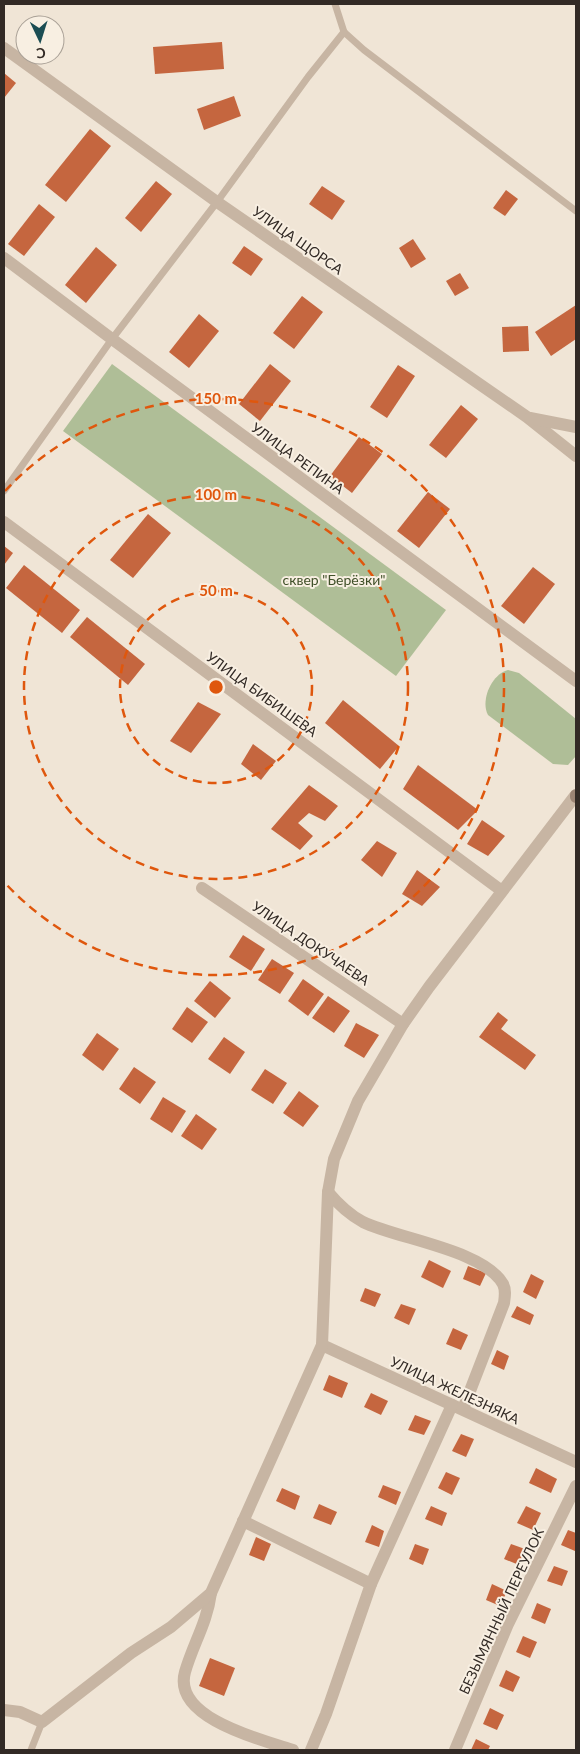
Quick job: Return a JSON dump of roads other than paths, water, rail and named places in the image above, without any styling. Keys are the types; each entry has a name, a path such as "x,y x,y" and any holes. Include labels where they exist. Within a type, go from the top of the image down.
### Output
{"street":[{"name":"УЛИЦА ЩОРСА","path":"4,48 216,202 527,417 576,456"},
{"name":"УЛИЦА РЕПИНА","path":"4,258 576,681"},
{"path":"527,417 576,427"},
{"name":"УЛИЦА БИБИШЕВА","path":"4,522 502,891"},
{"path":"293,1750 241,1733 201,1712 190,1702 185,1689 184,1674 209,1610 211,1593 322,1345 328,1192 334,1159 358,1101 403,1024 502,891 576,796"},
{"name":"УЛИЦА ДОКУЧАЕВА","path":"202,888 403,1024"},
{"path":"311,1750 326,1714 371,1584 458,1407 504,1303 506,1292 495,1273 469,1258 364,1222 340,1206 328,1192"},
{"name":"УЛИЦА ЖЕЛЕЗНЯКА","path":"322,1345 576,1462"},
{"name":"БЕЗЫМЯННЫЙ ПЕРЕУЛОК","path":"455,1750 508,1624 576,1486"},
{"path":"243,1521 371,1584"},
{"path":"4,1710 20,1712 42,1722 130,1653 171,1626 211,1593"}],"lane":[{"path":"335,4 344,32 476,136 576,211"},
{"path":"4,491 112,339 344,32"},
{"path":"31,1750 42,1722"}],"park label":[{"name":"сквер \"Берёзки\"","path":"334,579"}]}
